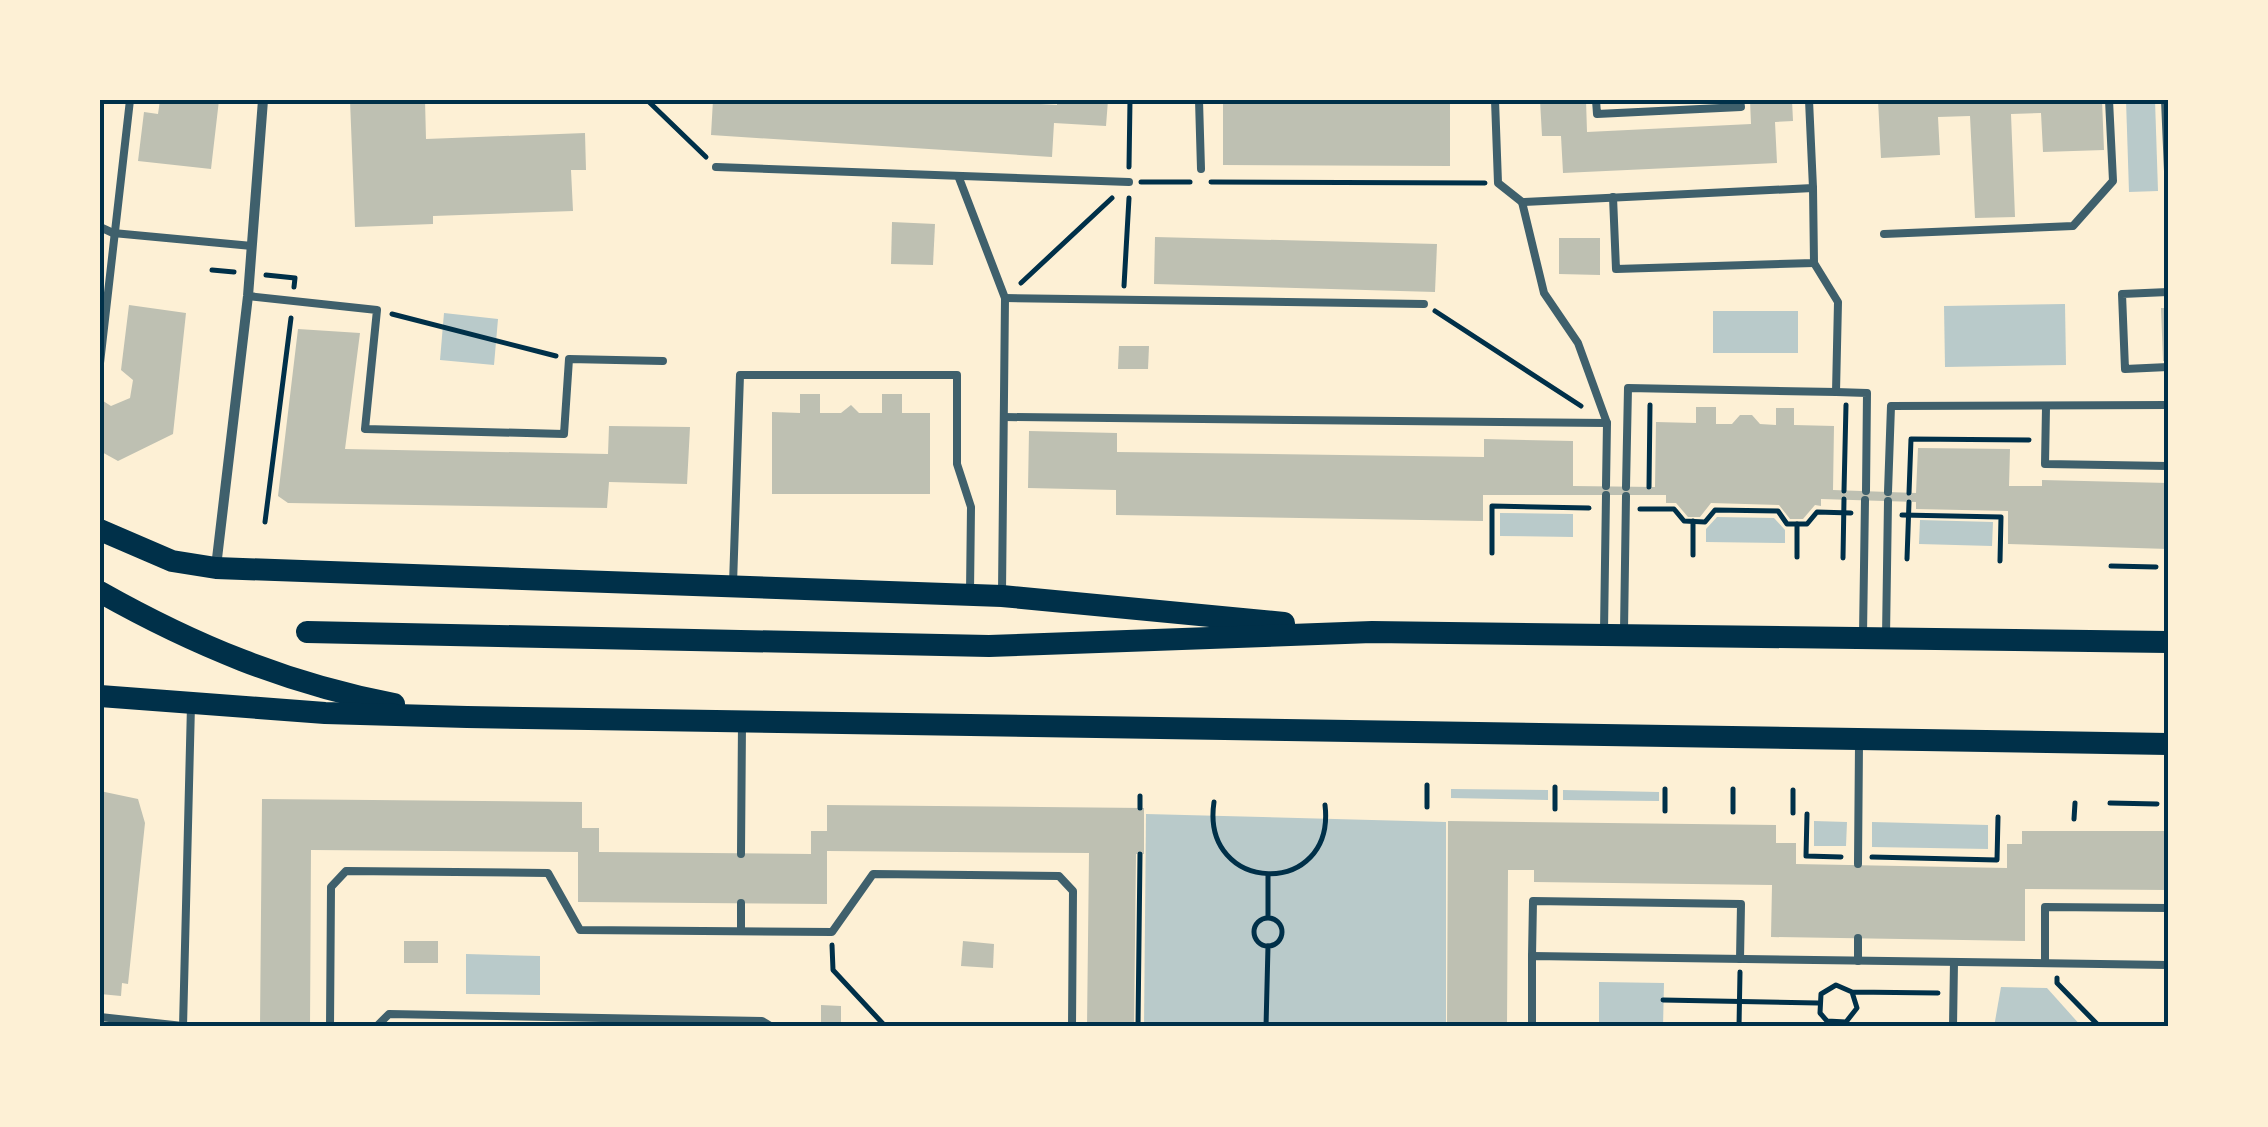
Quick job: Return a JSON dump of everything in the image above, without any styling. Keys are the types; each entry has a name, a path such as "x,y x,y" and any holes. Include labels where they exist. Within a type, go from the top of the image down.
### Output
{"main road":[{"path":"100,530 172,561 216,568 1002,596 1372,632"},
{"path":"100,592 253,668 324,691 467,717"},
{"path":"307,632 990,646 1372,632 2168,642"},
{"path":"100,696 192,705 467,717 2168,744"}],"street":[{"path":"216,568 248,296 262,100"}],"lane":[{"path":"100,363 130,100"},
{"path":"1199,100 1202,169"},
{"path":"1495,100 1498,183 1522,202 1544,293 1578,343 1607,423 1606,491 1614,636"},
{"path":"1596,100 1597,114 1740,107 1740,100"},
{"path":"1809,100 1814,263 1838,302 1841,392"},
{"path":"1884,234 2073,226 2113,181 2110,100"},
{"path":"2165,100 2168,171"},
{"path":"716,166 1130,182"},
{"path":"960,178 1005,298 1002,596"},
{"path":"1522,202 1813,188"},
{"path":"1613,197 1616,269 1814,263"},
{"path":"100,227 113,233 252,246"},
{"path":"2168,292 2122,294 2124,369 2168,368"},
{"path":"248,296 377,310 366,429 564,434 568,359 663,361"},
{"path":"1005,298 1424,304"},
{"path":"732,588 740,375 957,376 956,464 971,507 970,595"},
{"path":"1614,636 1626,491 1628,388 1867,393 1865,496 1875,640"},
{"path":"1875,640 1888,497 1891,406 2168,406"},
{"path":"2046,407 2046,464 2168,466"},
{"path":"1004,417 1607,423"},
{"path":"100,1017 183,1026 192,705"},
{"path":"741,854 742,723"},
{"path":"1859,740 1860,861"},
{"path":"330,1027 331,886 346,872 548,873 580,930 832,932 873,874 1059,876 1073,891 1072,1027"},
{"path":"1532,1027 1533,901 1741,904 1740,959"},
{"path":"741,904 741,931"},
{"path":"2045,963 2045,907 2168,908"},
{"path":"1858,938 1858,961"},
{"path":"1532,956 2168,965"},
{"path":"1953,1027 1954,962"},
{"path":"376,1027 389,1014 762,1021 772,1027"}],"path":[{"path":"647,100 716,166"},
{"path":"1005,298 1130,182 1498,183"},
{"path":"212,270 238,273"},
{"path":"263,274 296,278 265,522"},
{"path":"1424,304 1607,423"},
{"path":"377,310 568,359"},
{"path":"1649,487 1650,389"},
{"path":"1841,392 1844,491"},
{"path":"1909,493 1911,439 2046,440"},
{"path":"1648,496 1648,509"},
{"path":"1843,558 1844,500"},
{"path":"1907,559 1909,502"},
{"path":"1492,553 1492,506 1597,508"},
{"path":"1637,509 1674,509 1684,521 1705,522 1715,510 1778,511 1787,524 1807,524 1817,512 1856,513"},
{"path":"1908,515 2000,517 2000,561"},
{"path":"1693,521 1693,556"},
{"path":"1797,557 1798,524"},
{"path":"2110,566 2156,567"},
{"path":"1427,785 1427,807"},
{"path":"1554,809 1555,787"},
{"path":"1665,789 1665,811"},
{"path":"1733,789 1733,812"},
{"path":"1793,790 1794,813"},
{"path":"1140,796 1140,808"},
{"path":"1214,802 1214,831 1219,845 1240,866 1268,875 1297,868 1309,859 1325,834 1326,805"},
{"path":"2074,819 2075,803"},
{"path":"2110,804 2157,804"},
{"path":"1807,814 1806,856 1843,857"},
{"path":"1860,861 1997,860 1998,817"},
{"path":"1138,1027 1140,854"},
{"path":"1268,875 1268,918"},
{"path":"1268,918 1280,925 1282,932 1275,945 1268,946 1255,939 1254,932 1261,919 1268,918"},
{"path":"832,932 833,970 886,1027"},
{"path":"1266,1027 1268,946"},
{"path":"1739,1027 1740,959"},
{"path":"2057,964 2057,983 2100,1027"},
{"path":"1845,986 1852,992 1857,1008 1853,1017 1837,1026 1820,1013 1818,1003 1828,988 1845,986"},
{"path":"1852,992 1954,994"},
{"path":"1664,1000 1818,1003"}],"shaded area":[{"path":"2126,100 2155,100 2158,191 2129,192"},
{"path":"2065,304 2066,365 1945,367 1944,306"},
{"path":"1713,311 1798,311 1798,353 1713,353"},
{"path":"444,313 498,319 494,365 440,360"},
{"path":"1500,513 1573,514 1573,537 1500,536"},
{"path":"1717,517 1774,518 1785,530 1785,543 1706,542 1706,529"},
{"path":"1920,520 1993,522 1992,546 1919,544"},
{"path":"1451,789 1548,790 1548,800 1451,798"},
{"path":"1563,790 1659,792 1659,801 1563,800"},
{"path":"1146,814 1446,822 1446,1026 1144,1027"},
{"path":"1814,821 1847,822 1846,846 1814,846"},
{"path":"1872,822 1988,825 1988,849 1872,847"},
{"path":"466,954 540,956 540,995 466,994"},
{"path":"1599,982 1664,983 1663,1027 1599,1027"},
{"path":"2001,987 2047,988 2082,1027 1994,1027"}],"building":[{"path":"160,100 219,100 211,169 138,161 144,112 158,114"},
{"path":"350,100 425,100 426,139 585,133 586,170 571,170 573,211 433,216 433,224 355,227"},
{"path":"713,100 971,100 1057,105 1057,100 1108,100 1106,126 1054,123 1052,157 711,135"},
{"path":"1223,100 1326,100 1326,104 1450,100 1450,166 1223,165"},
{"path":"1540,100 1586,100 1587,132 1751,124 1750,100 1792,100 1793,121 1775,122 1777,163 1563,173 1561,136 1542,136"},
{"path":"1878,100 2102,100 2104,150 2043,152 2041,113 2011,114 2015,217 1975,218 1970,116 1938,117 1940,155 1881,158"},
{"path":"892,222 935,224 933,265 891,264"},
{"path":"1155,237 1437,244 1435,292 1154,284"},
{"path":"1559,238 1600,238 1600,275 1559,274"},
{"path":"129,305 186,313 173,434 118,461 100,451 100,399 111,406 130,398 133,380 121,370"},
{"path":"2161,308 2168,308 2168,361 2163,361"},
{"path":"298,329 360,333 345,449 608,454 609,426 690,427 687,484 609,482 607,508 288,503 278,496"},
{"path":"1119,346 1149,346 1148,369 1118,369"},
{"path":"800,394 820,394 820,413 841,413 851,405 859,413 882,413 882,394 902,394 902,413 930,413 930,494 772,494 772,412 800,413"},
{"path":"1696,407 1716,407 1716,424 1732,424 1740,415 1752,415 1760,424 1776,425 1776,408 1794,408 1794,425 1834,426 1833,490 1916,493 1918,448 2010,449 2009,486 2042,486 2042,480 2168,483 2168,549 2008,544 2008,511 1916,509 1916,502 1821,499 1821,506 1815,505 1803,519 1790,519 1779,505 1711,503 1700,517 1688,517 1676,503 1666,503 1666,495 1483,495 1483,521 1116,515 1116,490 1028,488 1029,431 1117,433 1117,452 1484,457 1484,439 1573,441 1573,486 1655,487 1656,422 1696,423"},
{"path":"100,791 138,799 145,823 128,984 122,983 121,996 100,994"},
{"path":"262,799 582,802 582,828 599,828 599,852 811,854 811,831 827,831 827,805 1144,808 1144,854 1136,854 1134,1027 1087,1027 1089,853 827,851 827,904 578,902 578,852 311,850 310,1027 260,1027"},
{"path":"1448,821 1776,825 1776,843 1796,843 1796,864 2007,868 2007,844 2022,844 2022,831 2168,831 2168,890 2025,889 2025,941 1771,937 1772,885 1534,882 1534,870 1508,870 1507,1027 1447,1027"},
{"path":"404,941 438,941 438,963 404,963"},
{"path":"963,941 994,944 993,968 961,966"},
{"path":"821,1005 841,1006 841,1027 821,1027"}]}
